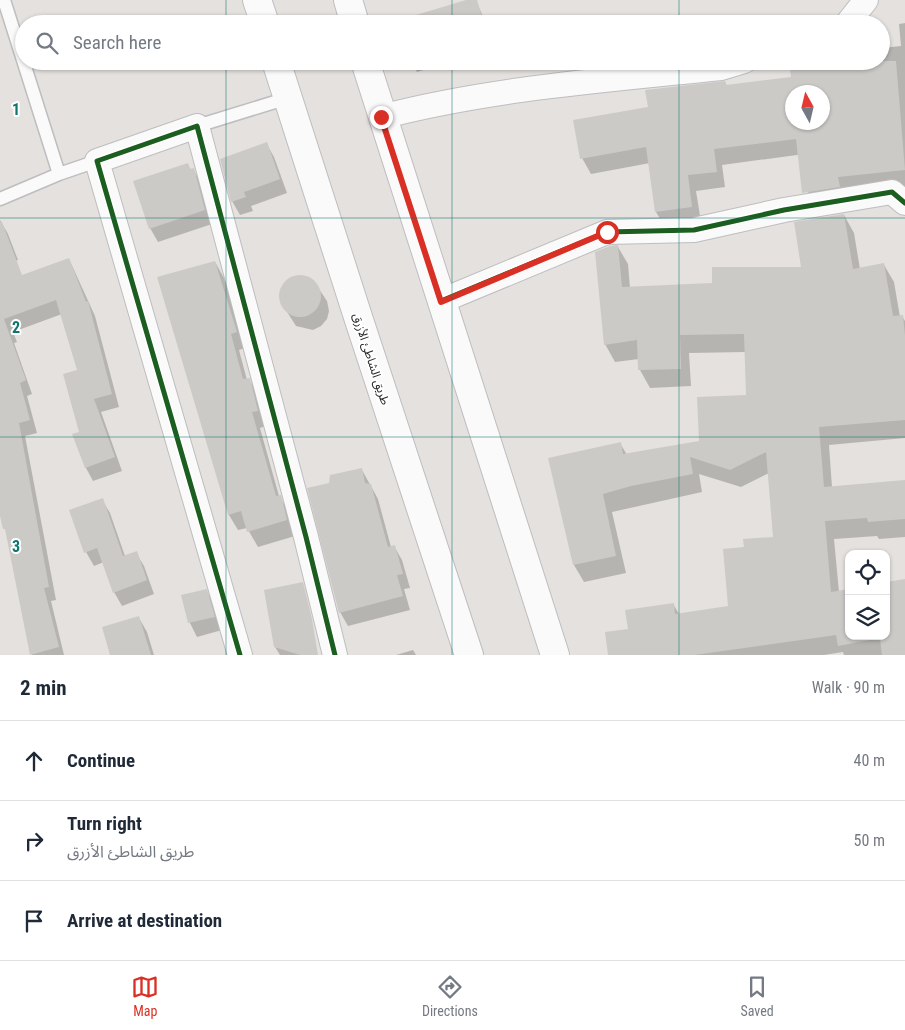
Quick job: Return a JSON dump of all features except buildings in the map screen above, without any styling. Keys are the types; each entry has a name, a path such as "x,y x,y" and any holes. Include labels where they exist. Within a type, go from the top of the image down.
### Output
{"main road":[{"path":"257,0 261,15"},
{"path":"348,0 352,15"},
{"name":"طريق الشاطئ الأزرق","path":"279,70 469,655"},
{"path":"368,70 381,117 555,655"}],"street":[{"path":"854,15 866,0"},
{"path":"381,117 421,106 532,89 704,70"},
{"path":"240,655 97,161 196,126 304,528 335,655"},
{"path":"441,302 607,232 694,230 784,210 892,192 905,203"}],"lane":[{"path":"4,0 15,35"},
{"path":"26,70 59,174"},
{"path":"196,126 288,98"},
{"path":"0,199 59,174 97,161"}],"cycle path":[{"path":"240,655 97,161 197,126 306,537 335,655"},
{"path":"441,301 607,232 694,230 784,210 892,192 905,203"}],"route":[{"path":"381,117 441,302 607,232"}]}
